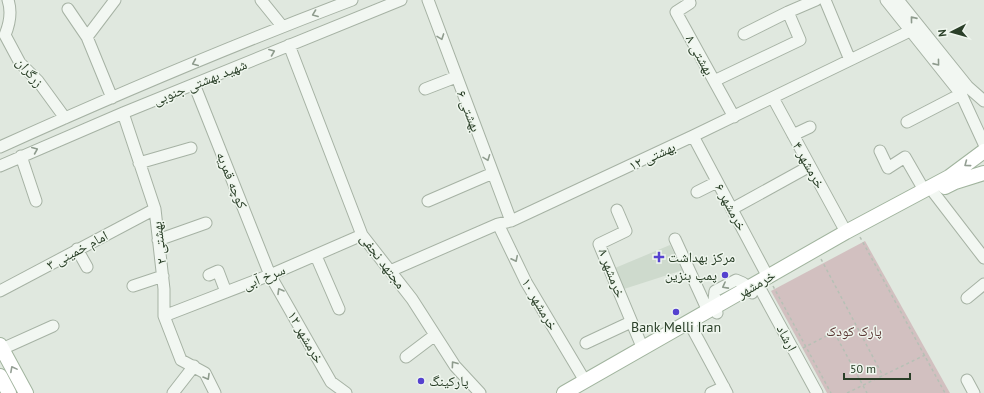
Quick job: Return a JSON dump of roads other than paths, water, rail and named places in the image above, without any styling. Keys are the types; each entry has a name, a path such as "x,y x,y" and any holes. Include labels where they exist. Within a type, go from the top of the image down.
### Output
{"main road":[{"path":"952,179 984,152 984,144"},
{"path":"952,179 984,173"},
{"name":"خرمشهر","path":"583,387 643,349 952,179"},
{"name":"خرمشهر","path":"760,285 819,255 852,233"},
{"name":"خرمشهر","path":"564,393 583,387 692,328 713,311"},
{"path":"1,347 26,393"},
{"path":"0,376 9,393"}],"street":[{"name":"زرگران","path":"8,0 11,13 10,24 5,35 20,63 38,81 65,118"},
{"path":"88,37 115,0"},
{"path":"261,0 282,26"},
{"name":"شهید بهشتی جنوبی","path":"0,148 65,118 282,26 352,0"},
{"path":"370,0 374,11"},
{"name":"شهید بهشتی جنوبی","path":"0,166 123,113 401,0"},
{"name":"بهشتی ۶","path":"428,0 511,221"},
{"name":"بهشتی ۸","path":"689,0 690,3 676,12 734,117"},
{"path":"744,34 816,0"},
{"path":"825,0 850,60"},
{"path":"886,0 961,94 984,144"},
{"path":"898,0 968,87 984,101"},
{"path":"68,9 88,37 112,98"},
{"path":"714,81 800,40 788,12"},
{"name":"بهشتی ۱۲","path":"390,271 498,224 511,221 734,117 910,30"},
{"name":"مجتهد نجفی","path":"289,46 362,235 412,299 455,366 480,393"},
{"path":"425,89 456,77"},
{"name":"کوچه قمریه","path":"194,84 270,275"},
{"path":"907,122 961,94"},
{"name":"خرمشهر ۴","path":"773,98 810,166 852,233"},
{"name":"بهشتی ۲","path":"123,113 154,209 163,276 164,316 181,360 205,372 215,393"},
{"path":"793,135 810,127"},
{"name":"خرمشهر ۶","path":"693,136 732,209 760,285"},
{"path":"139,162 191,148"},
{"path":"880,151 888,168 906,157 929,192 984,258"},
{"path":"21,156 36,201"},
{"path":"732,209 810,166"},
{"path":"428,201 493,173"},
{"path":"697,192 717,182"},
{"name":"امام خمینی ۳","path":"0,291 154,209"},
{"name":"خرمشهر ۸","path":"617,210 626,231 599,244 643,349"},
{"path":"158,240 206,224"},
{"name":"خرمشهر ۱۰","path":"498,224 526,282 583,387"},
{"name":"سرخ آبی","path":"164,316 270,275 362,235"},
{"path":"675,239 713,311"},
{"path":"78,250 87,267"},
{"path":"316,256 339,309"},
{"path":"208,275 218,271 226,292"},
{"name":"خرمشهر ۱۲","path":"270,275 331,382 346,393"},
{"path":"133,286 163,276"},
{"path":"713,311 715,291 736,280 760,285"},
{"path":"967,298 984,284"},
{"name":"ارشاد","path":"760,285 794,352 817,393"},
{"path":"586,343 631,322"},
{"path":"1,347 53,326"},
{"path":"692,328 725,390 711,393"},
{"path":"406,357 435,335"},
{"path":"173,393 194,366"},
{"path":"966,380 974,393"}],"place":[{"name":"مرکز بهداشت","path":"659,257"},
{"name":"پمپ بنزین","path":"725,275"},
{"name":"Bank Melli Iran","path":"676,312"},
{"name":"پارکینگ","path":"421,381"}],"park label":[{"name":"پارک کودک","path":"854,331"}]}
